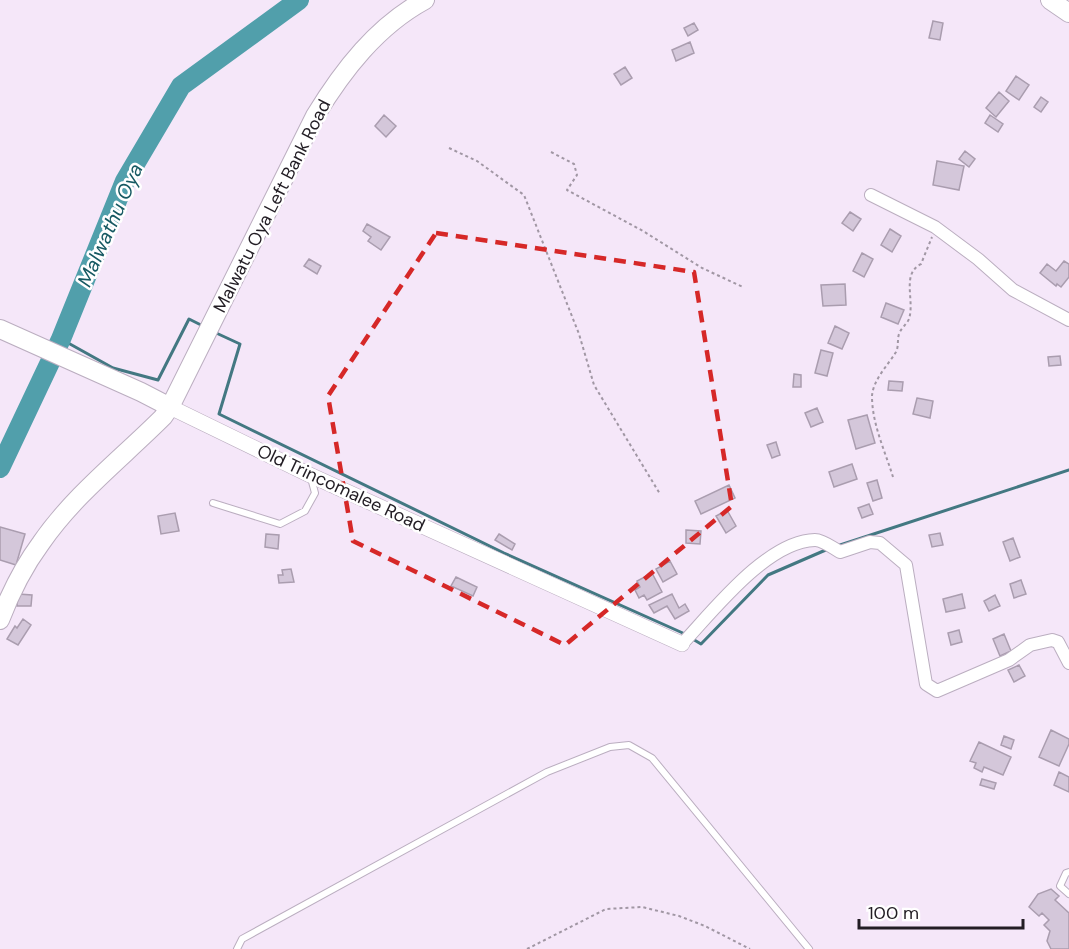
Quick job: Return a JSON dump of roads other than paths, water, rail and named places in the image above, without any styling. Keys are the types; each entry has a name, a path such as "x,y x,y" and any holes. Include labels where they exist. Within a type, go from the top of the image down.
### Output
{"main road":[{"name":"Malwatu Oya Left Bank Road","path":"0,620 31,558 50,531 98,480 163,417 170,407 315,116 332,88 388,24 425,0"},
{"path":"1050,0 1069,13"},
{"name":"Old Trincomalee Road","path":"0,329 170,407"}],"street":[{"path":"871,195 935,227 978,259 1013,290 1069,320"},
{"name":"Old Trincomalee Road","path":"170,407 310,475 682,644"},
{"path":"682,644 740,581 777,553 796,543 817,540 840,552 870,542 879,543 906,565 926,684 937,690 1009,660 1030,645 1052,640 1058,642 1069,663"}],"lane":[{"path":"213,503 280,524 305,511 315,493 310,475"},
{"path":"237,949 242,939 547,772 610,747 630,746 652,758 809,949"},
{"path":"1069,872 1066,873 1060,886 1069,894"}],"waterway":[{"name":"Malwathu Oya","path":"0,468 61,339 125,181 181,86 299,0"},
{"path":"61,339 113,368 158,380 189,319 203,326"},
{"path":"214,332 240,344 219,414 504,553 685,634"},
{"path":"837,546 1069,470"},
{"path":"691,638 701,644 768,575 828,549"}]}
